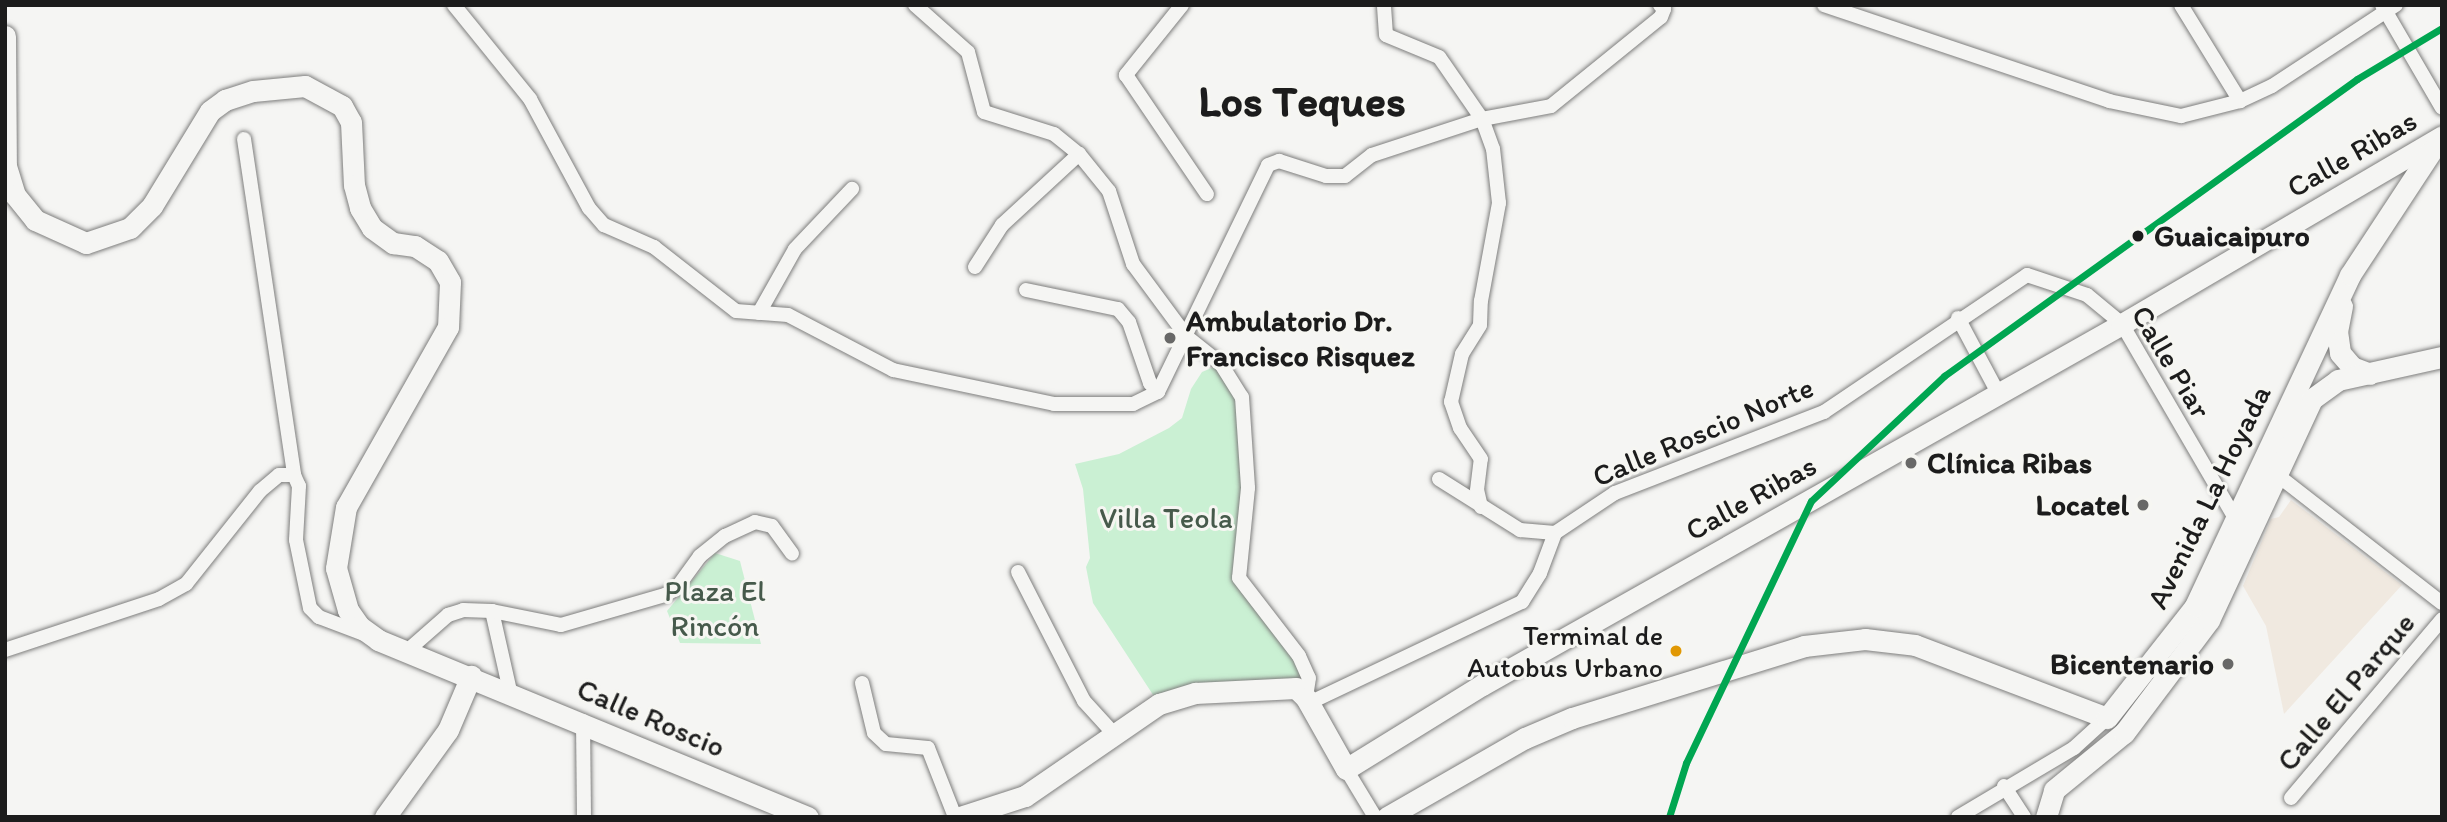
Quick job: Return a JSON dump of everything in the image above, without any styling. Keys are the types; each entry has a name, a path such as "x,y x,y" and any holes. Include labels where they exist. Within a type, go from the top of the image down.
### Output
{"street":[{"path":"454,5 530,99 589,208 604,225 654,247 736,311 788,315 893,370 965,389 1054,404 1133,404 1158,391 1187,337 1264,168 1279,161 1326,176 1345,176 1372,155 1482,119 1551,106 1661,17 1664,9 1660,5"},
{"path":"915,5 968,52 984,112 1054,134 1079,154 1110,191 1133,264 1187,337 1222,363 1242,397 1248,488 1239,578 1299,656 1308,678 1308,701"},
{"path":"1182,5 1126,75 1207,194"},
{"path":"1384,5 1386,35 1439,57 1482,119 1493,149 1499,203 1480,301 1480,325 1462,354 1451,389 1457,421 1481,459 1477,490 1481,507"},
{"path":"1824,5 2147,111 2181,116 2240,101 2272,86 2388,7 2442,108"},
{"path":"2181,5 2240,101"},
{"path":"5,36 6,166 15,195 35,220 86,243 130,228 152,206 210,111 253,91 305,86 342,106 351,122 354,186 360,208 372,228 393,243 415,246 439,261 450,282 449,327 346,507 336,568 348,610 359,626 378,640"},
{"name":"Avenida La Hoyada","path":"1958,817 2004,786 2074,748 2107,718 2195,606 2350,275 2441,137"},
{"name":"Calle Ribas","path":"1351,776 1482,685 2122,324 2441,137"},
{"path":"244,139 294,475 299,486 296,540 310,608 319,617 378,640"},
{"path":"975,267 1002,225 1079,154"},
{"path":"759,313 795,249 852,189"},
{"name":"Calle Piar","path":"2027,275 2052,280 2087,295 2122,324 2235,518"},
{"name":"Calle Roscio Norte","path":"1555,533 1630,484 1732,450 1824,412 1958,318 2027,275"},
{"path":"2350,275 2337,345 2346,361 2370,374"},
{"path":"1026,290 1118,309 1129,322 1150,383 1158,391"},
{"path":"1958,318 1998,393"},
{"name":"Avenida La Hoyada","path":"2046,817 2054,790 2124,733 2209,620 2276,474 2317,393 2338,380 2442,357"},
{"path":"2276,474 2442,603"},
{"path":"5,650 159,598 186,584 260,491 279,475 294,475"},
{"path":"1308,701 1522,602 1541,573 1555,533 1520,530 1439,479"},
{"path":"407,651 449,615 463,610 492,611 561,625 666,595 676,589 700,556 725,536 755,522 772,526 792,554"},
{"path":"1018,572 1084,701 1115,735"},
{"path":"492,611 510,691"},
{"name":"Calle El Parque","path":"2291,799 2442,619"},
{"path":"1387,817 1525,738 1572,718 1804,646 1865,639 1915,645 2107,718"},
{"name":"Calle Roscio","path":"378,640 510,691 808,817"},
{"path":"385,817 448,730 471,676"},
{"path":"862,683 874,733 886,744 928,748 958,817 1013,801 1159,704 1178,696 1285,686 1308,701 1376,817"},
{"path":"583,722 584,817"},
{"path":"2004,786 2024,817"}],"shaded area":[{"path":"2291,500 2402,585 2284,714 2266,626 2243,586 2271,519 2279,517"}],"green space":[{"name":"Villa Teola","path":"1221,364 1242,397 1247,443 1239,578 1309,678 1296,688 1159,704 1093,603 1086,567 1090,558 1083,489 1075,464 1119,454 1169,428 1182,418 1191,389 1202,372"},
{"name":"Plaza El Rincón","path":"715,553 740,561 761,644 680,643 667,611"}],"transit line":[{"path":"1669,817 1686,763 1811,501 1944,376 2357,79 2442,28"}],"place":[{"name":"Guaicaipuro","path":"2138,236"},
{"name":"Ambulatorio Dr. Francisco Risquez","path":"1170,338"},
{"name":"Clínica Ribas","path":"1911,463"},
{"name":"Locatel","path":"2143,505"},
{"name":"Terminal de Autobus Urbano","path":"1676,651"},
{"name":"Bicentenario","path":"2228,664"}],"district":[{"name":"Los Teques","path":"1302,101"}]}
